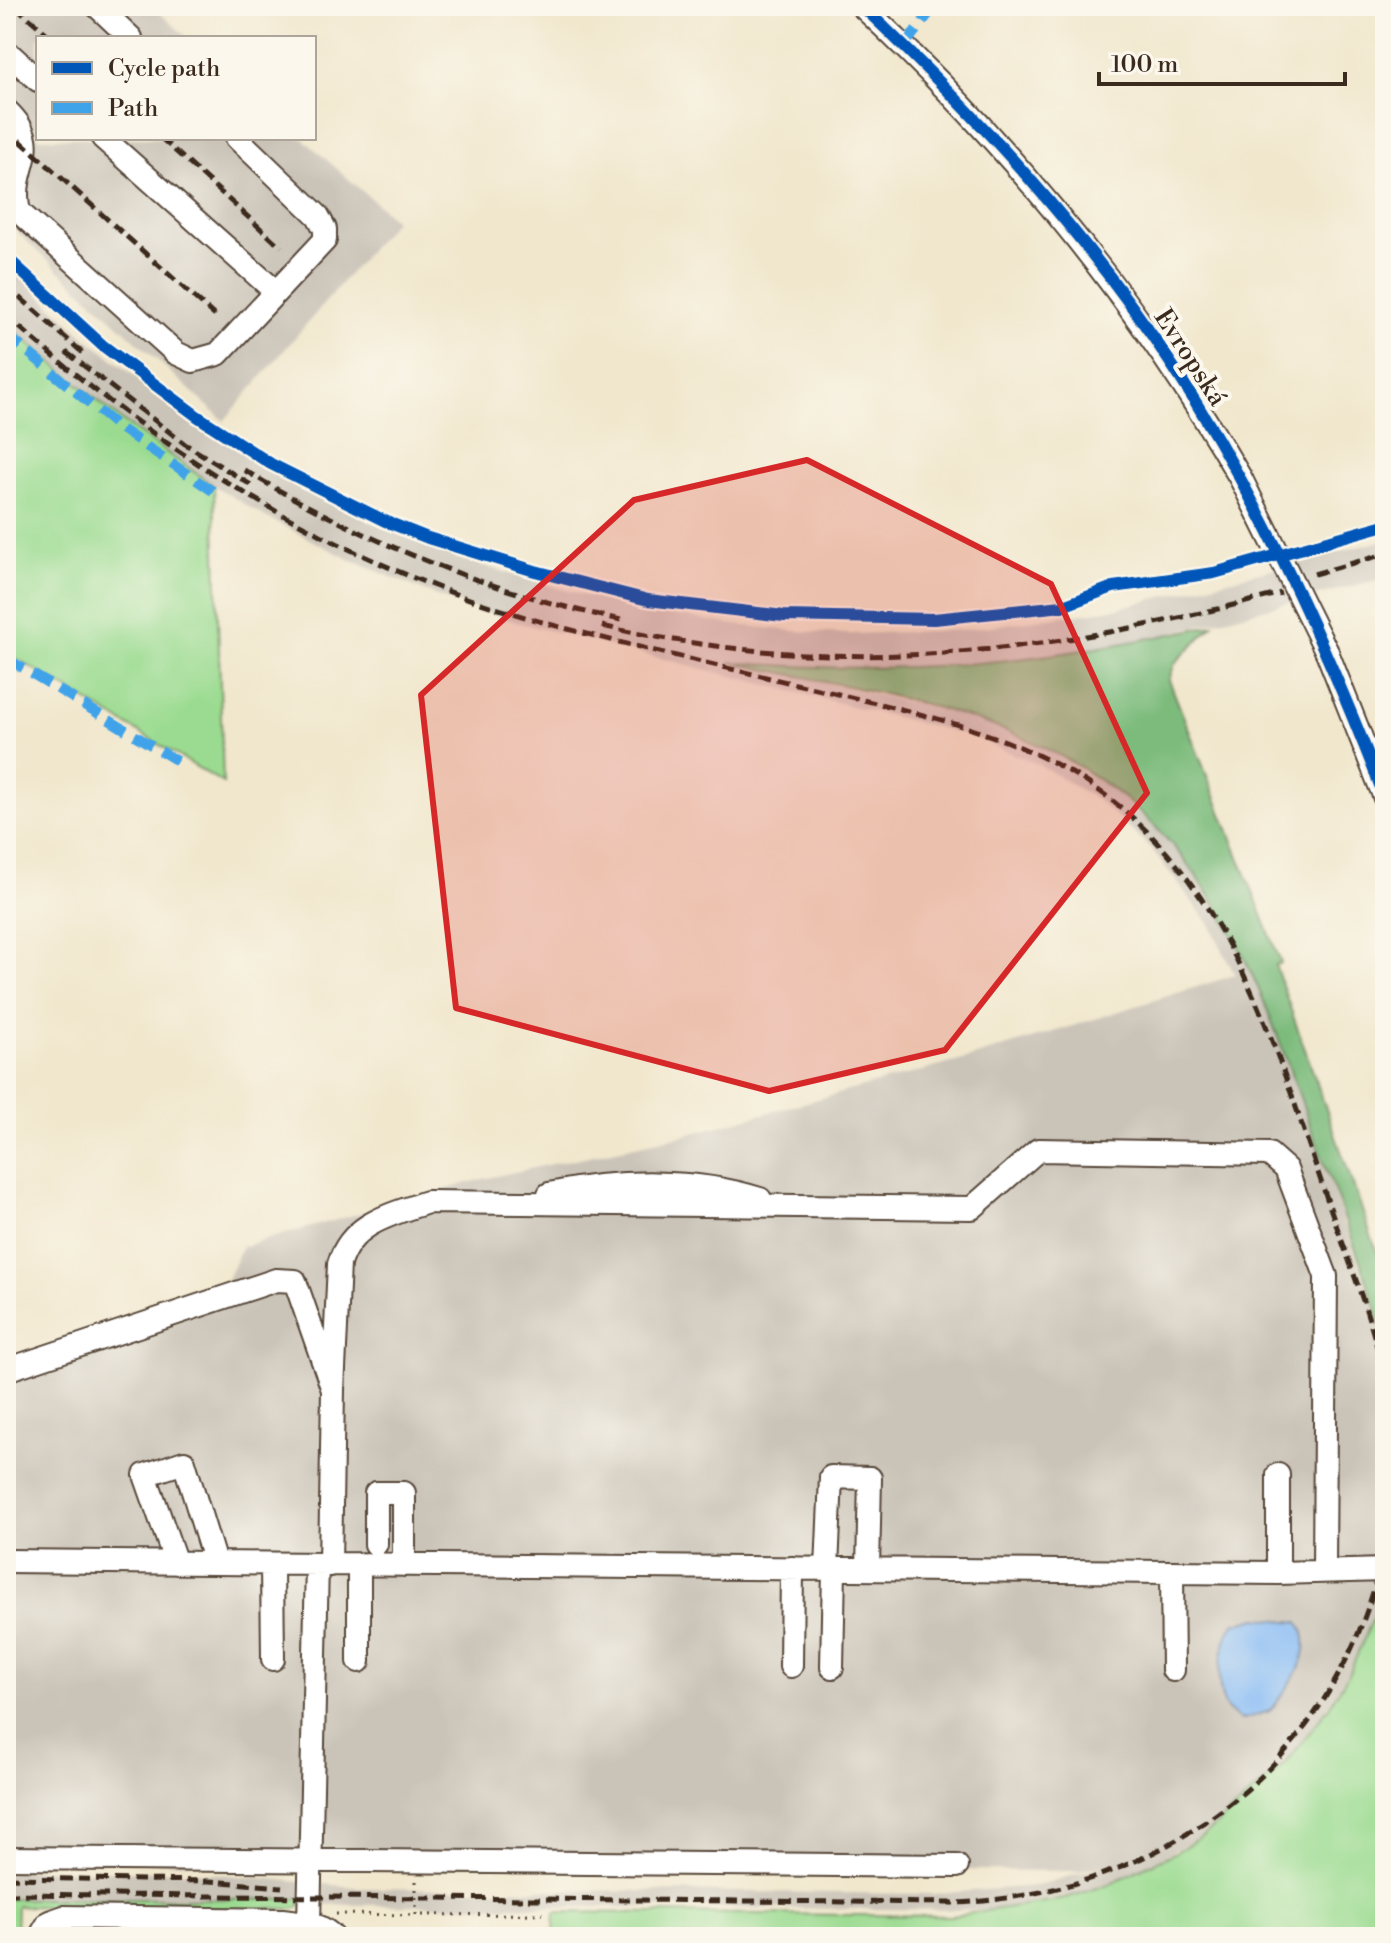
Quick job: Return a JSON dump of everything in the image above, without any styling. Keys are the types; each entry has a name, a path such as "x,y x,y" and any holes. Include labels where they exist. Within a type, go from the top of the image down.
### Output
{"street":[{"path":"97,6 129,36"},
{"name":"Evropská","path":"862,6 972,114 1079,238 1160,347 1241,479 1327,652 1385,798"},
{"path":"6,51 36,78"},
{"path":"6,110 20,123 26,137 27,147 16,183 19,212 176,353 193,361 218,354 325,240 325,229 318,216 239,140"},
{"path":"105,140 276,292"},
{"path":"311,1919 323,1565 339,1264 353,1235 377,1220 427,1202 972,1208 1038,1150 1266,1154 1279,1160 1302,1204 1326,1276 1324,1571"},
{"path":"6,1370 276,1280 295,1281 333,1390"},
{"path":"176,1563 145,1475 184,1462 215,1563"},
{"path":"1278,1475 1278,1573"},
{"path":"832,1667 831,1477 870,1478 868,1569"},
{"path":"376,1544 376,1493 404,1493 404,1565"},
{"path":"6,1561 1278,1573 1385,1570"},
{"path":"272,1564 273,1659"},
{"path":"359,1565 359,1661"},
{"path":"791,1666 792,1568"},
{"path":"1172,1572 1173,1670"},
{"path":"6,1858 957,1866"},
{"path":"40,1937 49,1922 63,1917 311,1919 333,1937"}],"path":[{"path":"416,1861 416,1915"},
{"path":"311,1919 543,1914"}],"highlighted area":[{"path":"807,460 1051,584 1147,793 945,1050 769,1091 456,1008 421,695 634,500"}],"shaded area":[{"path":"6,6 152,6 186,36 36,36 36,140 304,140 395,220 224,421 6,222"},
{"path":"6,264 84,336 172,405 285,477 369,521 456,558 625,607 735,625 795,631 849,634 961,630 1115,609 1385,540 1385,591 1381,579 1122,645 1021,661 907,670 849,670 740,663 973,718 1047,750 1110,788 1164,836 1207,890 1243,949 1270,1014 1385,1339 1385,1583 1363,1646 1317,1724 1285,1765 1216,1827 1128,1876 1081,1893 989,1910 6,1902 6,1870 198,1872 364,1888 933,1894 1036,1886 1110,1864 1078,1871 6,1861 6,1364 221,1292 242,1247 483,1179 686,1135 970,1058 1235,975 1211,926 1151,848 1100,802 1040,765 968,735 519,623 439,597 351,560 264,516 197,475 101,407 6,325"}],"green space":[{"path":"6,324 121,420 214,486 223,783 6,652"},
{"path":"1213,625 1175,663 1169,680 1281,963 1275,965 1385,1275 1385,1339 1361,1263 1294,1079 1248,966 1221,914 1189,865 1149,821 1102,782 1045,748 1008,732 930,706 730,662 855,668 973,663 1091,649"},
{"path":"1385,1590 1385,1937 554,1937 555,1912 952,1916 1063,1899 1109,1884 1174,1853 1210,1831 1287,1762 1329,1707 1351,1669"},
{"path":"6,1899 302,1899 300,1907 294,1909 17,1906 16,1937 6,1937"}],"water":[{"path":"1257,1618 1299,1622 1305,1646 1299,1669 1270,1711 1241,1720 1227,1709 1222,1698 1221,1665 1234,1624"}],"railway":[{"path":"15,6 50,36"},
{"path":"6,128 215,316"},
{"path":"163,140 281,247"},
{"path":"6,285 85,355"},
{"path":"6,315 132,418 199,464 339,544 413,577 489,606 568,629 905,710 975,730 1042,757 1105,795 1149,834 1186,877 1218,925 1244,976 1288,1083 1358,1286 1385,1381"},
{"path":"66,352 185,444 251,485"},
{"path":"244,470 333,519 426,561 522,595 621,620"},
{"path":"1314,574 1385,554"},
{"path":"602,626 691,643 777,652 861,656 944,653 1027,645 1110,632 1281,593"},
{"path":"6,1894 955,1903 1033,1894 1106,1873 1174,1842 1234,1800 1287,1749 1330,1689 1363,1621 1385,1544"},
{"path":"6,1878 209,1881 282,1887"}],"marked path":[{"path":"904,46 935,6"},
{"path":"6,334 118,427 220,496"},
{"path":"6,658 184,765"}],"cycle path":[{"path":"862,6 947,90 1029,178 1105,270 1174,368 1236,471 1291,577 1385,798"},
{"path":"6,257 102,345 197,416 271,464 385,521 428,538 535,571 648,600 784,616 934,619 1063,606 1113,587 1214,573 1385,525"}]}
